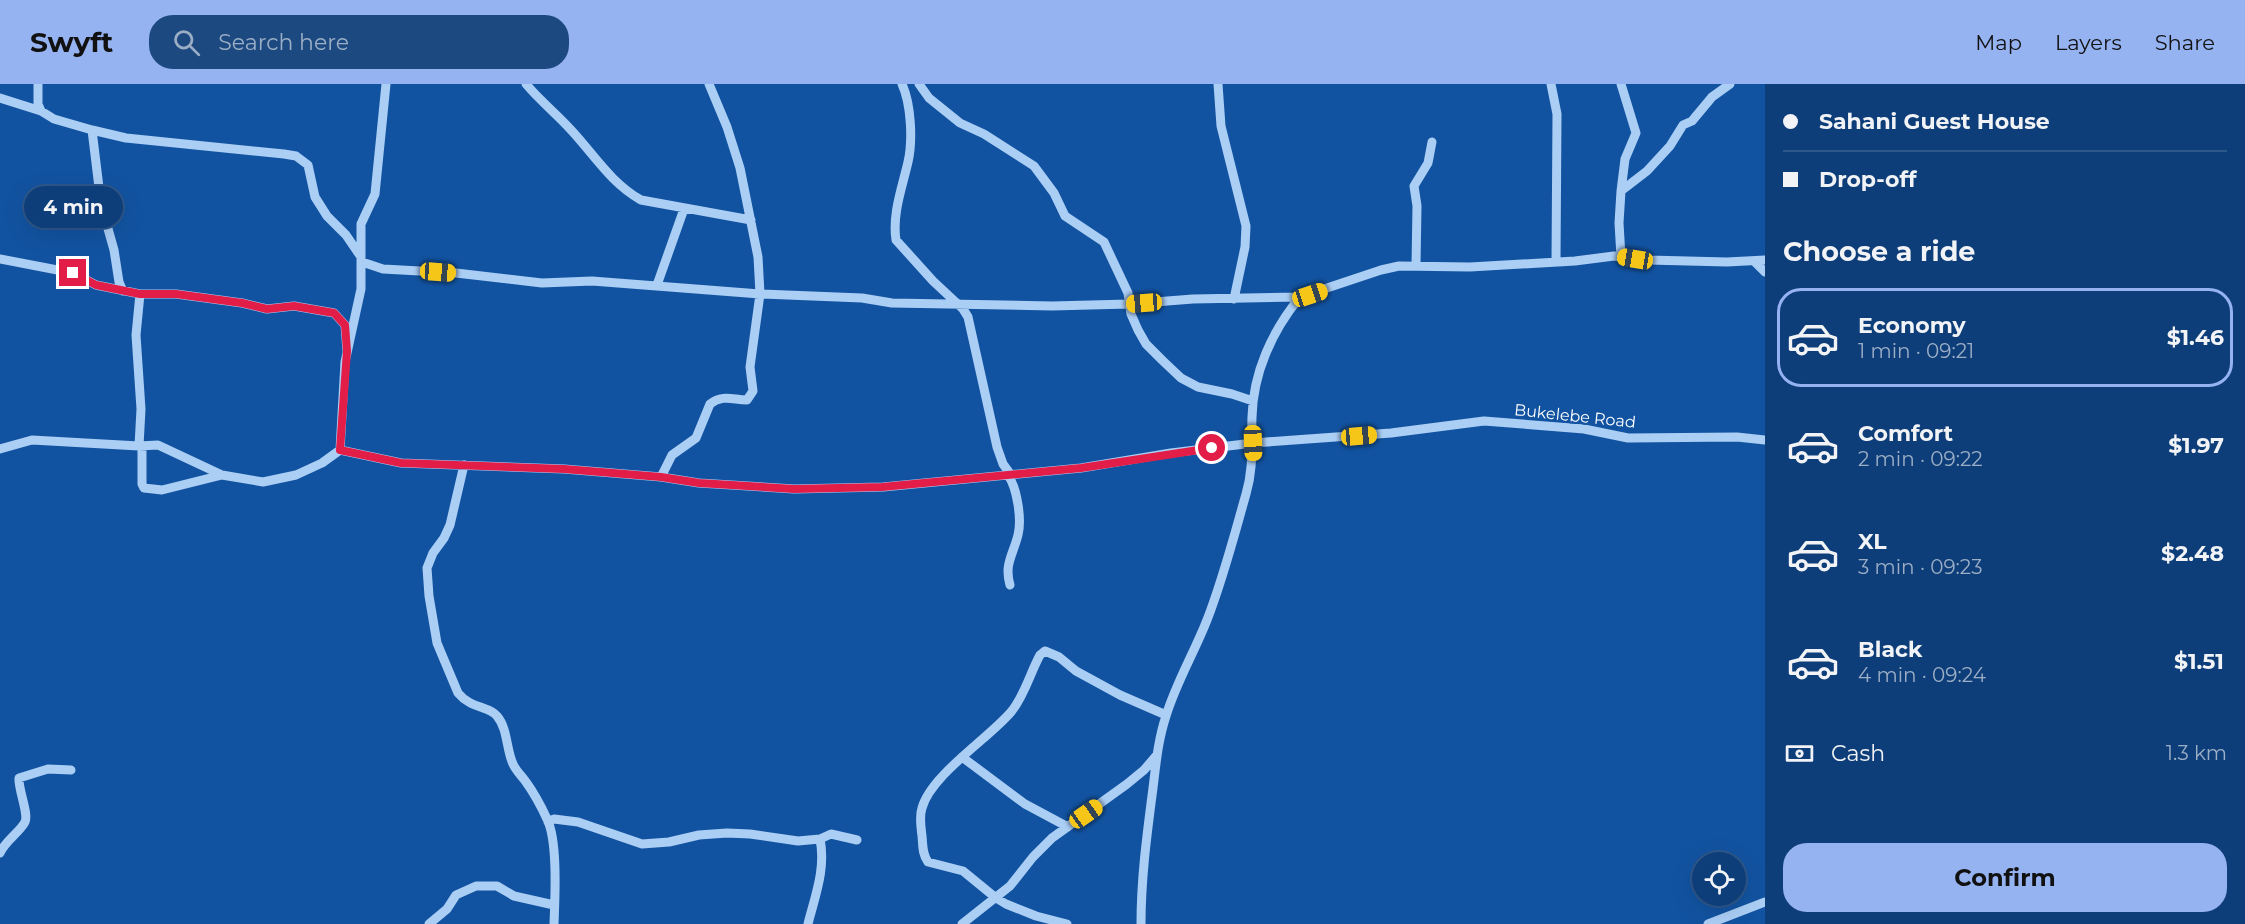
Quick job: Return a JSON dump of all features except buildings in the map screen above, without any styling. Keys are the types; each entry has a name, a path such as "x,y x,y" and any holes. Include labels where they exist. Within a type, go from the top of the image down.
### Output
{"street":[{"path":"38,84 38,104 41,111"},
{"path":"347,351 357,313 361,224 375,194 386,84"},
{"path":"526,84 540,101 571,129 603,170 621,187 641,200 751,220"},
{"path":"661,477 672,455 696,438 710,404 714,400 728,397 747,400 752,395 750,367 760,294 758,257 740,168 727,127 709,84"},
{"path":"902,84 909,109 909,156 900,192 896,240 933,281 957,303 968,318 997,447 1013,484 1019,523 1007,566 1010,585"},
{"path":"919,84 929,98 960,123 984,134 1037,170 1054,193 1065,216 1102,240 1128,293 1133,321 1146,344 1181,378 1198,387 1253,401"},
{"path":"1218,84 1221,126 1246,226 1245,247 1234,299"},
{"path":"1551,84 1557,114 1556,261"},
{"path":"1621,84 1636,133 1625,159 1621,190 1619,224 1621,256"},
{"path":"1621,190 1647,171 1670,146 1683,125 1692,121 1712,98 1730,84"},
{"path":"0,98 41,111 54,118 126,138 296,156 308,165 315,197 327,216 346,235 361,260 383,269 456,273 530,282 592,281 760,294 862,298 892,303 1052,306 1129,304 1193,299 1300,297 1381,270 1416,266 1470,267 1621,256 1648,260 1755,262 1765,260"},
{"path":"92,130 101,204 123,291"},
{"path":"1416,266 1417,206 1414,186 1428,163 1432,142"},
{"path":"657,285 684,209"},
{"path":"0,259 73,273 96,285 140,294 176,294 242,303 267,309 294,306 334,313 345,325 347,351 340,450 322,463 279,480 255,481 222,475 159,445 32,440 0,449"},
{"path":"1755,262 1765,272"},
{"path":"140,294 136,335 141,408 142,484 144,488 162,490 222,475"},
{"path":"1141,924 1144,852 1156,755 1166,715 1185,665 1206,623 1226,566 1250,480 1253,459 1253,401 1267,350 1300,297"},
{"name":"Bukelebe Road","path":"340,450 401,463 564,469 661,477 699,483 794,489 882,487 1081,468 1171,453 1253,443 1380,434 1484,421 1571,427 1628,438 1737,437 1765,440"},
{"path":"464,465 450,525 427,568 437,644 458,693 464,700 493,712 498,717 503,726 512,763 535,796 548,822 553,853 554,924"},
{"path":"1067,924 1024,912 996,898 964,871 929,863 923,853 920,822 923,804 934,786 1011,712 1021,698 1040,655 1045,651 1059,657 1086,676 1166,715"},
{"path":"962,924 1015,882 1043,846 1127,784 1144,770 1156,755"},
{"path":"962,757 1025,804 1068,827"},
{"path":"0,854 11,837 25,823 26,813 19,778 48,769 71,770"},
{"path":"548,822 554,819 578,822 642,844 727,833 790,840 820,839 831,834 857,840"},
{"path":"808,924 821,876 823,858 820,839"},
{"path":"429,924 447,909 456,895 476,886 497,886 514,896 554,905"},
{"path":"1708,924 1765,902"}],"route":[{"path":"73,273 96,285 140,294 208,297 257,305 267,309 294,306 334,313 345,325 347,351 340,450 401,463 564,469 661,477 699,483 794,489 882,487 1081,468 1212,448"}]}
